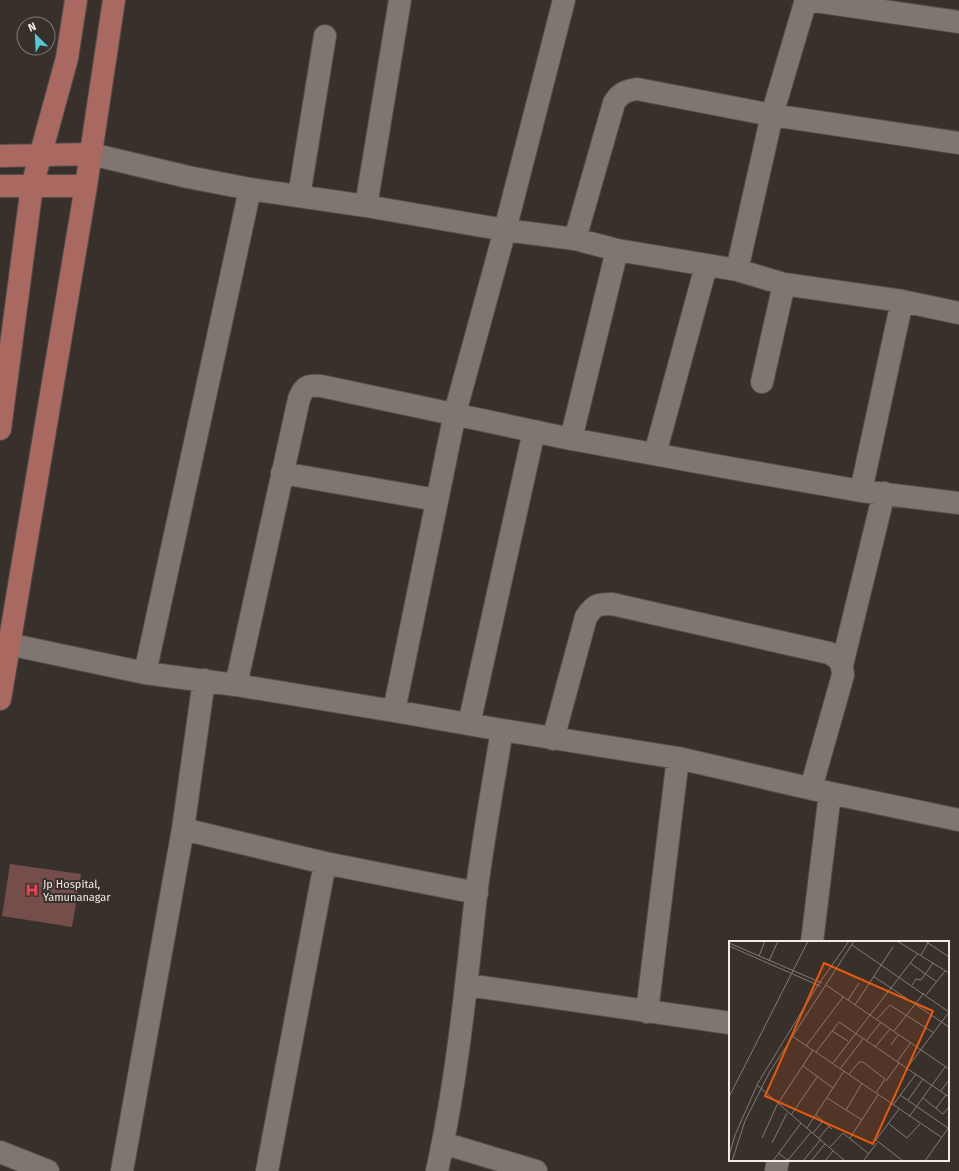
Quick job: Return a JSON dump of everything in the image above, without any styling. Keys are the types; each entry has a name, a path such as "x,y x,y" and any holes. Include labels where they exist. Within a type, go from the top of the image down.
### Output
{"main road":[{"path":"0,429 32,186 67,58 76,0"},
{"path":"0,699 8,644 86,186 114,0"},
{"path":"0,156 91,154"},
{"path":"0,186 86,186"}],"street":[{"path":"366,206 400,0"},
{"path":"394,710 455,413 505,230 564,0"},
{"path":"737,270 772,115 807,0 959,22"},
{"path":"299,196 325,36"},
{"path":"575,239 614,104 618,96 625,90 636,89 772,115 959,143"},
{"path":"91,154 188,177 250,189 366,206 505,230 575,239 617,250 737,270 784,284 902,301 959,313"},
{"path":"145,673 250,189"},
{"path":"571,439 617,250"},
{"path":"655,454 706,266"},
{"path":"762,382 784,284"},
{"path":"862,490 902,301"},
{"path":"236,685 299,399 303,390 309,386 321,386 455,413 571,439 655,454 862,490 958,501"},
{"path":"469,724 534,431"},
{"path":"282,473 437,500"},
{"path":"812,941 820,791 843,675 842,665 884,493"},
{"path":"553,739 586,617 592,608 598,604 612,604 829,653 836,657 842,665"},
{"path":"8,644 145,673 204,680 394,710 553,739 678,758 820,791 959,820"},
{"path":"122,1171 183,829 204,680"},
{"path":"437,1171 443,1143 467,985 476,893 502,730"},
{"path":"647,1012 678,758"},
{"path":"183,829 325,863 476,893"},
{"path":"266,1171 325,863"},
{"path":"467,985 729,1024"},
{"path":"443,1143 511,1168 536,1171"},
{"path":"0,1152 48,1171"},
{"path":"776,1171 778,1161"}],"building":[{"path":"10,864 81,874 72,927 2,916"}],"place":[{"name":"Jp Hospital, Yamunanagar","path":"32,890"}]}
